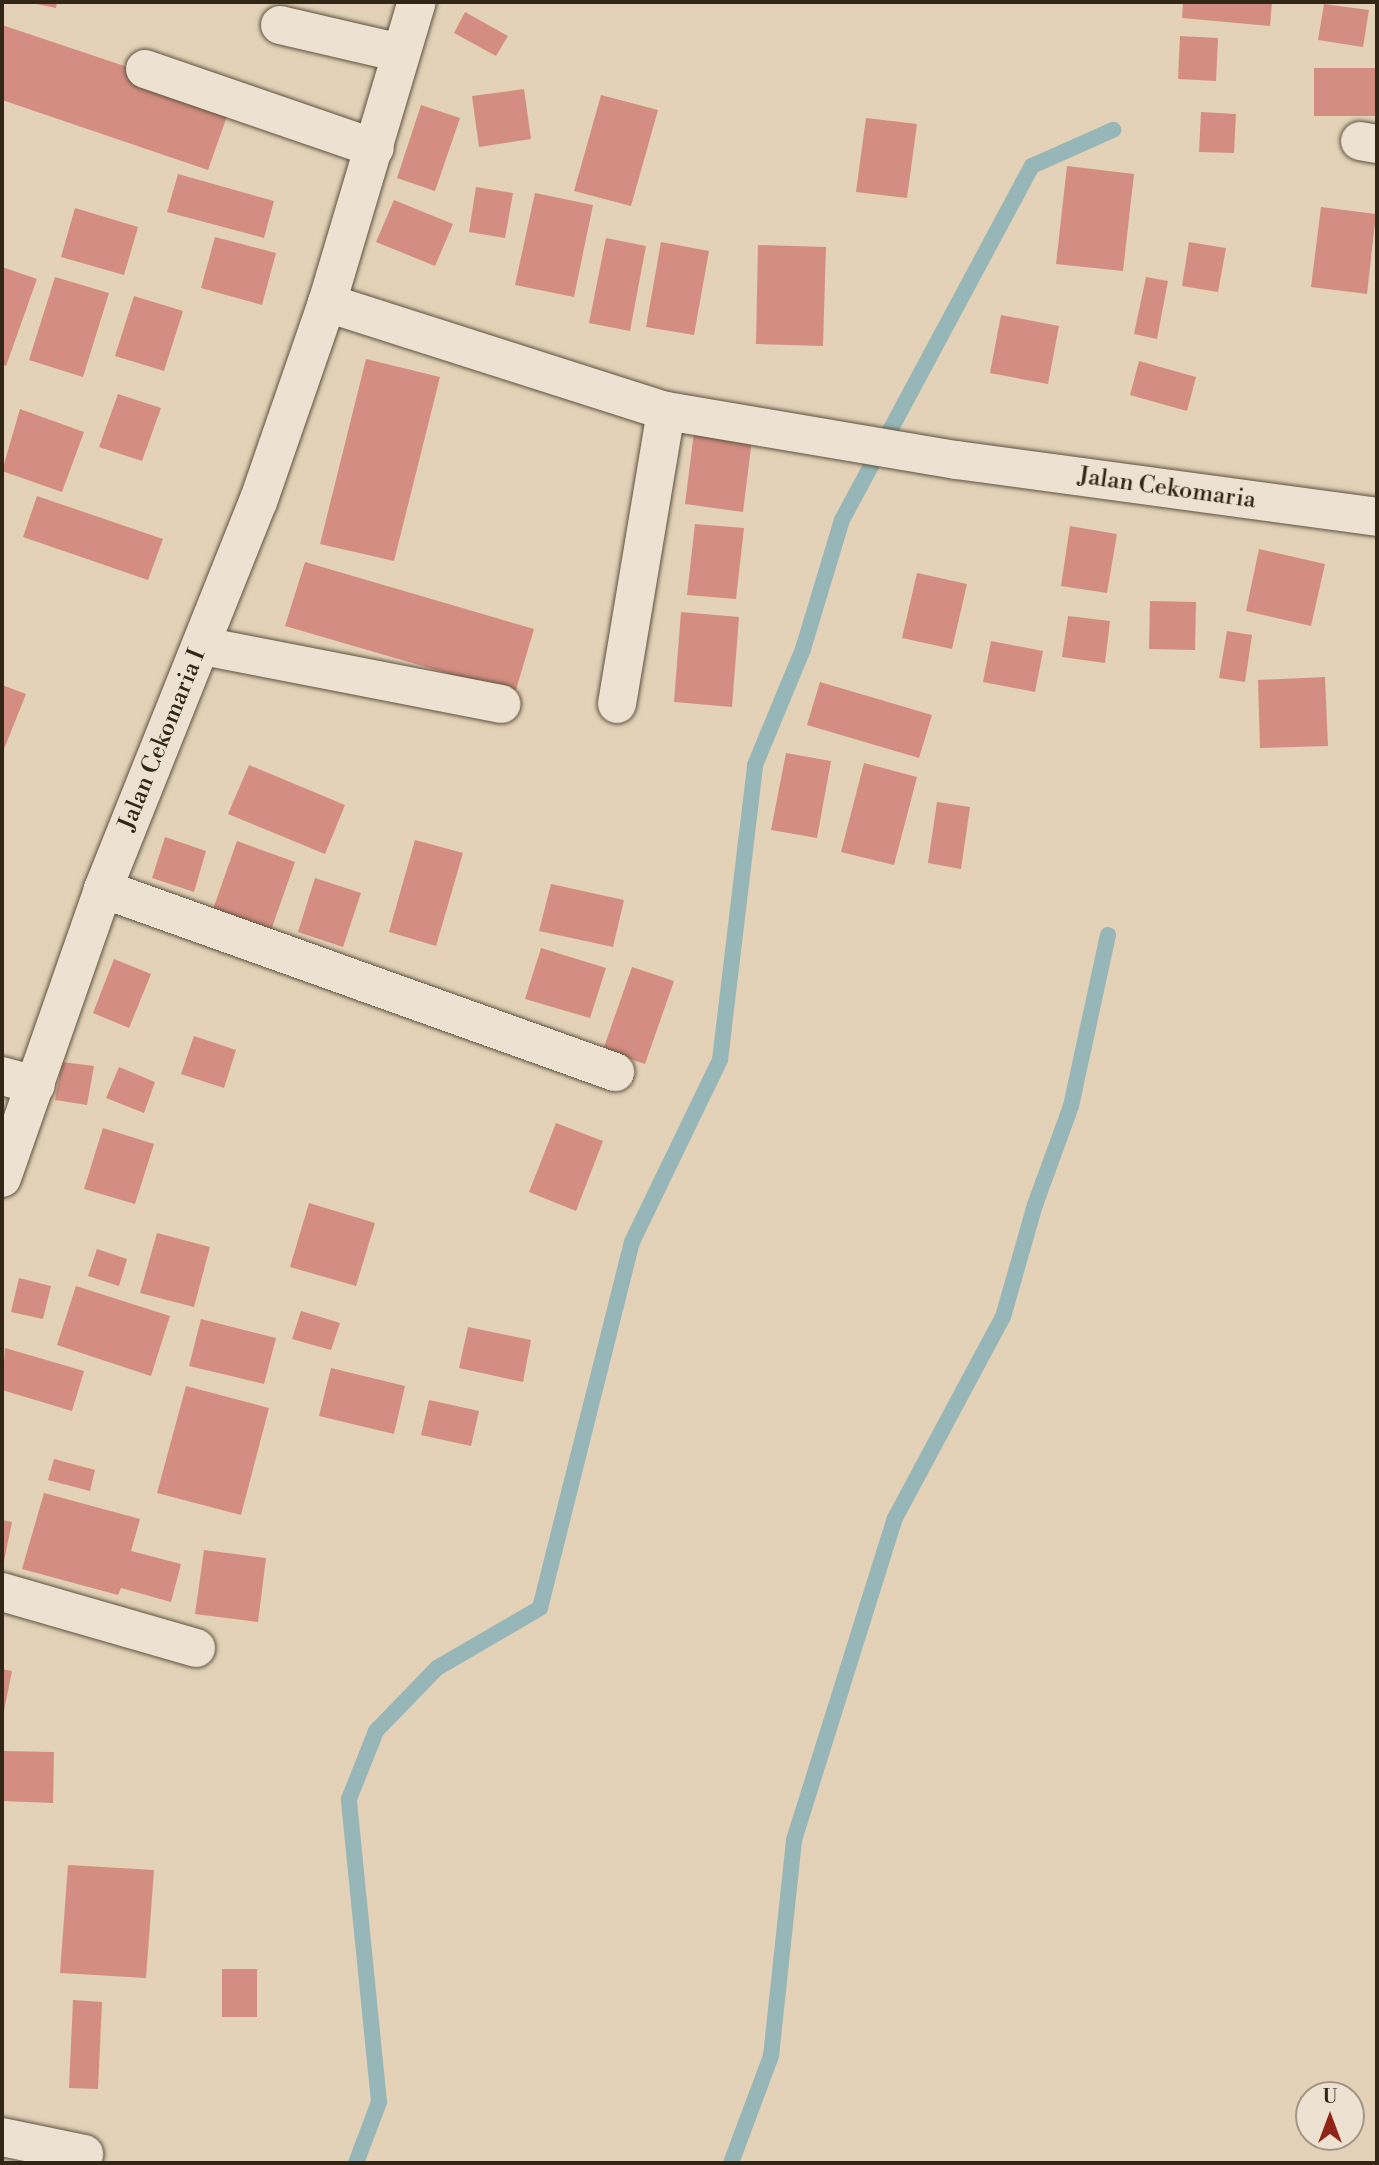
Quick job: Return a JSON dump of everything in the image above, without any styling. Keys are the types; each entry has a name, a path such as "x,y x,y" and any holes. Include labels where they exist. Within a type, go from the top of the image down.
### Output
{"street":[{"name":"Jalan Cekomaria I","path":"2,1178 19,1081 103,889 203,646 327,303 417,2"},
{"path":"280,25 401,53"},
{"path":"145,69 374,148"},
{"name":"Jalan Cekomaria","path":"327,303 666,411 792,429 957,460 1377,517"},
{"path":"617,704 666,411"},
{"path":"203,646 501,704"},
{"path":"103,889 615,1072"},
{"path":"2,1592 196,1648"},
{"path":"2,2137 84,2154"}],"building":[{"path":"27,2 57,2 56,8"},
{"path":"1183,2 1272,2 1270,26 1182,18"},
{"path":"1324,4 1369,10 1363,47 1318,40"},
{"path":"465,12 508,36 496,56 454,33"},
{"path":"2,25 232,102 208,170 2,100"},
{"path":"1180,36 1218,38 1216,81 1178,79"},
{"path":"1314,68 1377,68 1377,116 1314,116"},
{"path":"524,89 531,139 479,147 472,96"},
{"path":"601,95 658,110 631,206 574,191"},
{"path":"421,105 460,118 435,191 397,178"},
{"path":"1201,112 1236,114 1234,153 1199,152"},
{"path":"866,118 917,124 907,198 856,192"},
{"path":"1067,166 1134,174 1123,271 1056,264"},
{"path":"178,174 274,201 264,238 167,212"},
{"path":"476,187 513,193 505,238 469,232"},
{"path":"535,193 593,205 574,297 515,285"},
{"path":"394,200 453,224 435,266 376,242"},
{"path":"1321,207 1376,214 1367,294 1311,287"},
{"path":"75,208 138,227 124,275 61,257"},
{"path":"215,237 276,253 262,305 201,288"},
{"path":"606,238 646,246 630,331 589,323"},
{"path":"661,242 709,251 694,335 646,327"},
{"path":"1189,242 1226,248 1218,292 1182,286"},
{"path":"758,245 826,247 823,346 756,344"},
{"path":"2,267 37,279 6,366 2,365"},
{"path":"55,277 109,293 83,377 29,360"},
{"path":"1146,277 1168,281 1157,339 1134,334"},
{"path":"134,296 183,311 164,371 115,356"},
{"path":"1001,315 1059,326 1048,384 990,373"},
{"path":"366,359 440,377 394,561 320,544"},
{"path":"1139,361 1196,377 1187,411 1130,395"},
{"path":"118,394 161,408 142,461 99,447"},
{"path":"20,409 84,432 62,492 2,471"},
{"path":"694,432 752,439 743,512 685,504"},
{"path":"37,496 163,539 148,580 23,537"},
{"path":"695,524 744,528 736,599 687,595"},
{"path":"1070,526 1117,534 1107,593 1061,586"},
{"path":"1259,549 1325,564 1311,626 1246,611"},
{"path":"305,562 534,629 515,693 285,626"},
{"path":"917,573 967,584 952,649 902,638"},
{"path":"1150,601 1196,602 1195,650 1149,649"},
{"path":"681,612 739,617 732,707 674,702"},
{"path":"1068,616 1110,621 1105,663 1062,657"},
{"path":"1227,631 1252,635 1245,682 1219,678"},
{"path":"991,641 1043,651 1035,692 983,682"},
{"path":"1325,677 1328,746 1260,748 1258,680"},
{"path":"820,682 932,715 919,758 807,725"},
{"path":"2,685 26,694 2,754"},
{"path":"786,753 831,761 817,838 771,830"},
{"path":"864,763 917,777 894,865 841,852"},
{"path":"249,765 345,805 325,854 228,814"},
{"path":"937,802 970,807 961,869 928,863"},
{"path":"165,837 206,851 194,892 152,878"},
{"path":"415,840 463,853 436,946 389,932"},
{"path":"237,841 295,862 269,936 211,915"},
{"path":"315,878 361,893 343,947 298,932"},
{"path":"551,884 624,900 613,947 539,931"},
{"path":"541,948 606,968 590,1018 525,999"},
{"path":"114,959 151,974 129,1028 93,1013"},
{"path":"632,967 674,981 645,1064 603,1050"},
{"path":"194,1036 236,1050 224,1088 181,1074"},
{"path":"62,1062 94,1066 87,1105 55,1100"},
{"path":"119,1067 155,1082 144,1113 106,1098"},
{"path":"556,1123 603,1141 576,1211 529,1192"},
{"path":"103,1128 154,1144 135,1204 84,1189"},
{"path":"309,1203 375,1223 356,1286 290,1267"},
{"path":"157,1233 210,1247 194,1307 140,1293"},
{"path":"97,1249 127,1259 119,1286 88,1276"},
{"path":"19,1278 51,1286 43,1319 11,1312"},
{"path":"76,1286 170,1316 151,1376 57,1345"},
{"path":"301,1311 340,1323 331,1350 292,1339"},
{"path":"201,1319 276,1338 264,1384 189,1366"},
{"path":"468,1327 531,1340 523,1382 459,1368"},
{"path":"5,1348 84,1371 72,1411 2,1390"},
{"path":"331,1368 405,1386 394,1434 319,1416"},
{"path":"186,1386 269,1408 241,1515 157,1493"},
{"path":"429,1400 479,1411 471,1446 421,1435"},
{"path":"54,1459 95,1470 90,1491 48,1480"},
{"path":"44,1493 140,1519 131,1551 181,1564 171,1602 121,1588 118,1595 22,1569"},
{"path":"2,1520 12,1522 3,1566 2,1566"},
{"path":"204,1550 266,1558 258,1622 195,1614"},
{"path":"2,1669 12,1671 3,1716 2,1716"},
{"path":"2,1751 54,1752 53,1803 2,1801"},
{"path":"68,1865 154,1870 146,1978 60,1973"},
{"path":"222,1969 257,1969 257,2017 222,2017"},
{"path":"73,2000 102,2002 98,2089 69,2088"}],"waterway":[{"path":"356,2163 379,2102 349,1799 376,1731 437,1668 540,1608 632,1242 720,1060 755,765 803,649 842,520 1032,166 1113,130"},
{"path":"731,2163 771,2056 794,1840 894,1520 1003,1317 1035,1205 1071,1106 1108,935"}]}
